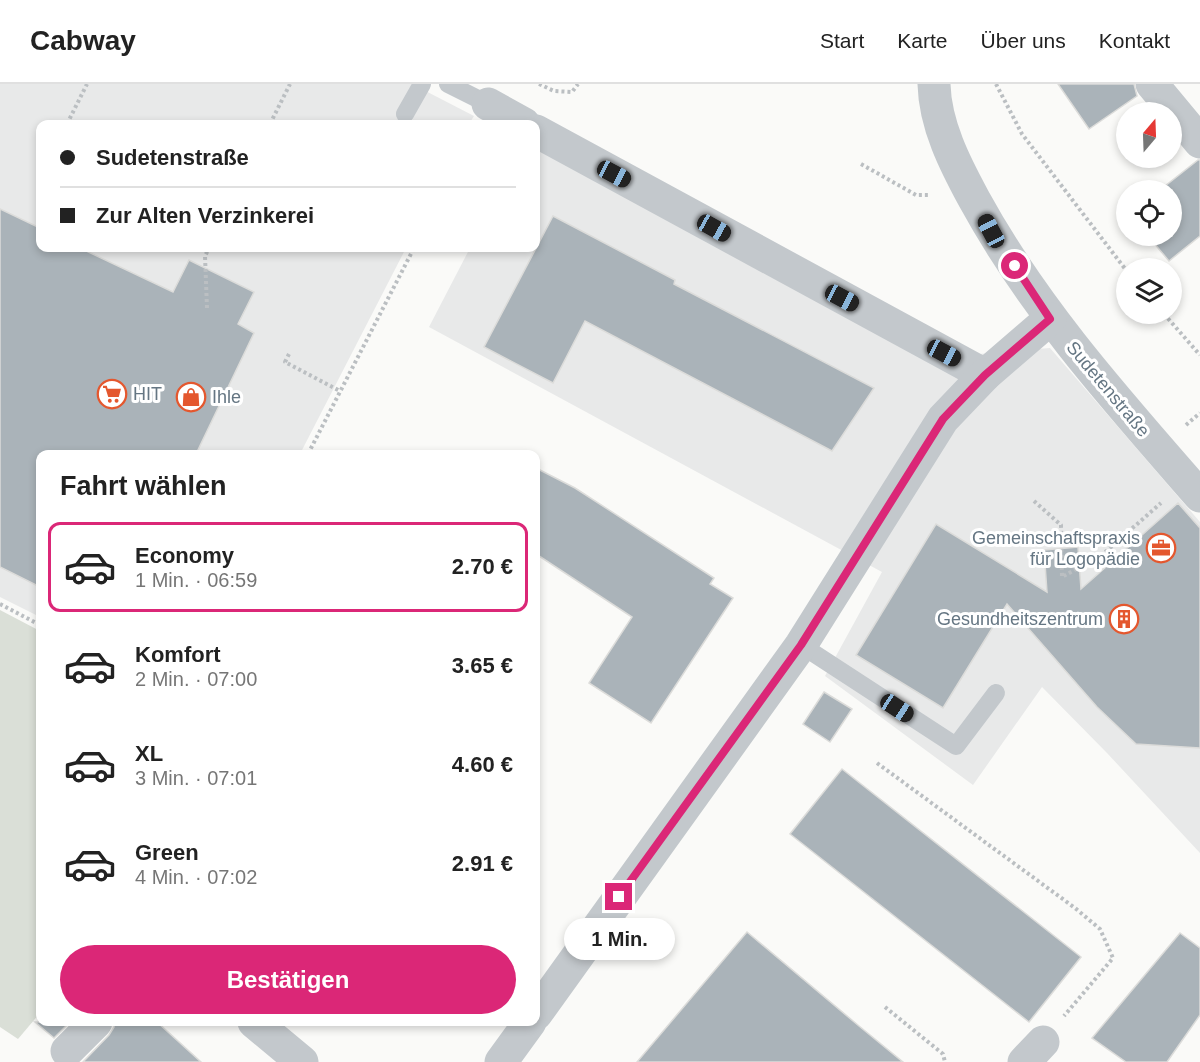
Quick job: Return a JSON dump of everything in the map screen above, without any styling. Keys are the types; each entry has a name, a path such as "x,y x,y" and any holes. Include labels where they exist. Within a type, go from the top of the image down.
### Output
{"street":[{"name":"Sudetenstraße","path":"934,84 935,105 957,168 991,231 1050,319 1193,488"},
{"path":"1152,84 1200,142"},
{"path":"488,104 518,120"},
{"path":"540,133 985,375"},
{"path":"540,1008 801,645 943,419 985,375 1050,319"},
{"path":"67,1051 92,1026"},
{"path":"259,1026 302,1062"},
{"path":"501,1062 527,1026"}],"lane":[{"path":"405,114 422,84"},
{"path":"448,84 488,104"},
{"path":"801,645 956,746 996,693"}],"path":[{"path":"69,120 87,84"},
{"path":"272,120 290,84"},
{"path":"539,84 554,91 572,92 578,84"},
{"path":"996,84 1022,134 1117,258"},
{"path":"861,164 916,195 933,195 962,177"},
{"path":"207,252 205,256 207,308"},
{"path":"310,450 412,252"},
{"path":"1173,324 1200,356"},
{"path":"1195,349 1200,344"},
{"path":"289,354 285,362 340,391"},
{"path":"1034,501 1061,525 1062,578 1102,554 1193,488"},
{"path":"0,604 36,623"},
{"path":"877,763 1075,908 1100,929 1113,958 1034,1052"},
{"path":"885,1007 943,1054 945,1062"}],"shaded area":[{"path":"0,84 412,84 474,116 472,120 36,120 36,252 404,252 302,450 36,450 36,615 0,597"},
{"path":"540,147 931,358 1050,348 1200,522 1200,853 1042,687 973,785 825,676 882,572 429,327 468,252 540,252"},
{"path":"0,610 36,629 36,1018 18,1039 0,1027"}],"building":[{"path":"1058,84 1134,84 1137,96 1128,102 1116,102 1116,110 1089,129"},
{"path":"1200,160 1200,236 1173,258 1166,258 1156,246 1182,246 1182,180 1173,180"},
{"name":"HIT","path":"0,209 36,226 36,252 88,252 173,292 189,260 254,292 238,324 254,333 198,450 36,450 36,585 0,567"},
{"path":"553,216 675,280 674,284 874,388 832,451 585,321 553,383 484,347 534,252 540,252 540,241"},
{"path":"540,470 575,488 714,578 710,584 733,598 651,723 589,683 632,617 540,557"},
{"path":"1178,503 1200,528 1200,748 1136,744 1097,707 1007,604 943,708 856,655 936,524 1047,592 1044,550 1078,547 1081,589"},
{"path":"824,692 852,709 830,742 803,724"},
{"path":"842,769 1081,957 1029,1022 790,834"},
{"path":"747,932 859,1026 903,1062 637,1062"},
{"path":"1180,933 1200,948 1200,1015 1167,1062 1126,1062 1092,1038"},
{"path":"40,1026 66,1026 54,1038"},
{"path":"161,1026 201,1062 83,1062 114,1027"}],"place":[{"name":"HIT","path":"112,394"},
{"name":"Ihle","path":"191,397"},
{"name":"Gemeinschaftspraxis für Logopädie","path":"1161,548"},
{"name":"Gesundheitszentrum","path":"1124,619"}],"route":[{"path":"619,897 801,645 943,419 985,375 1050,319 1015,266"}]}
